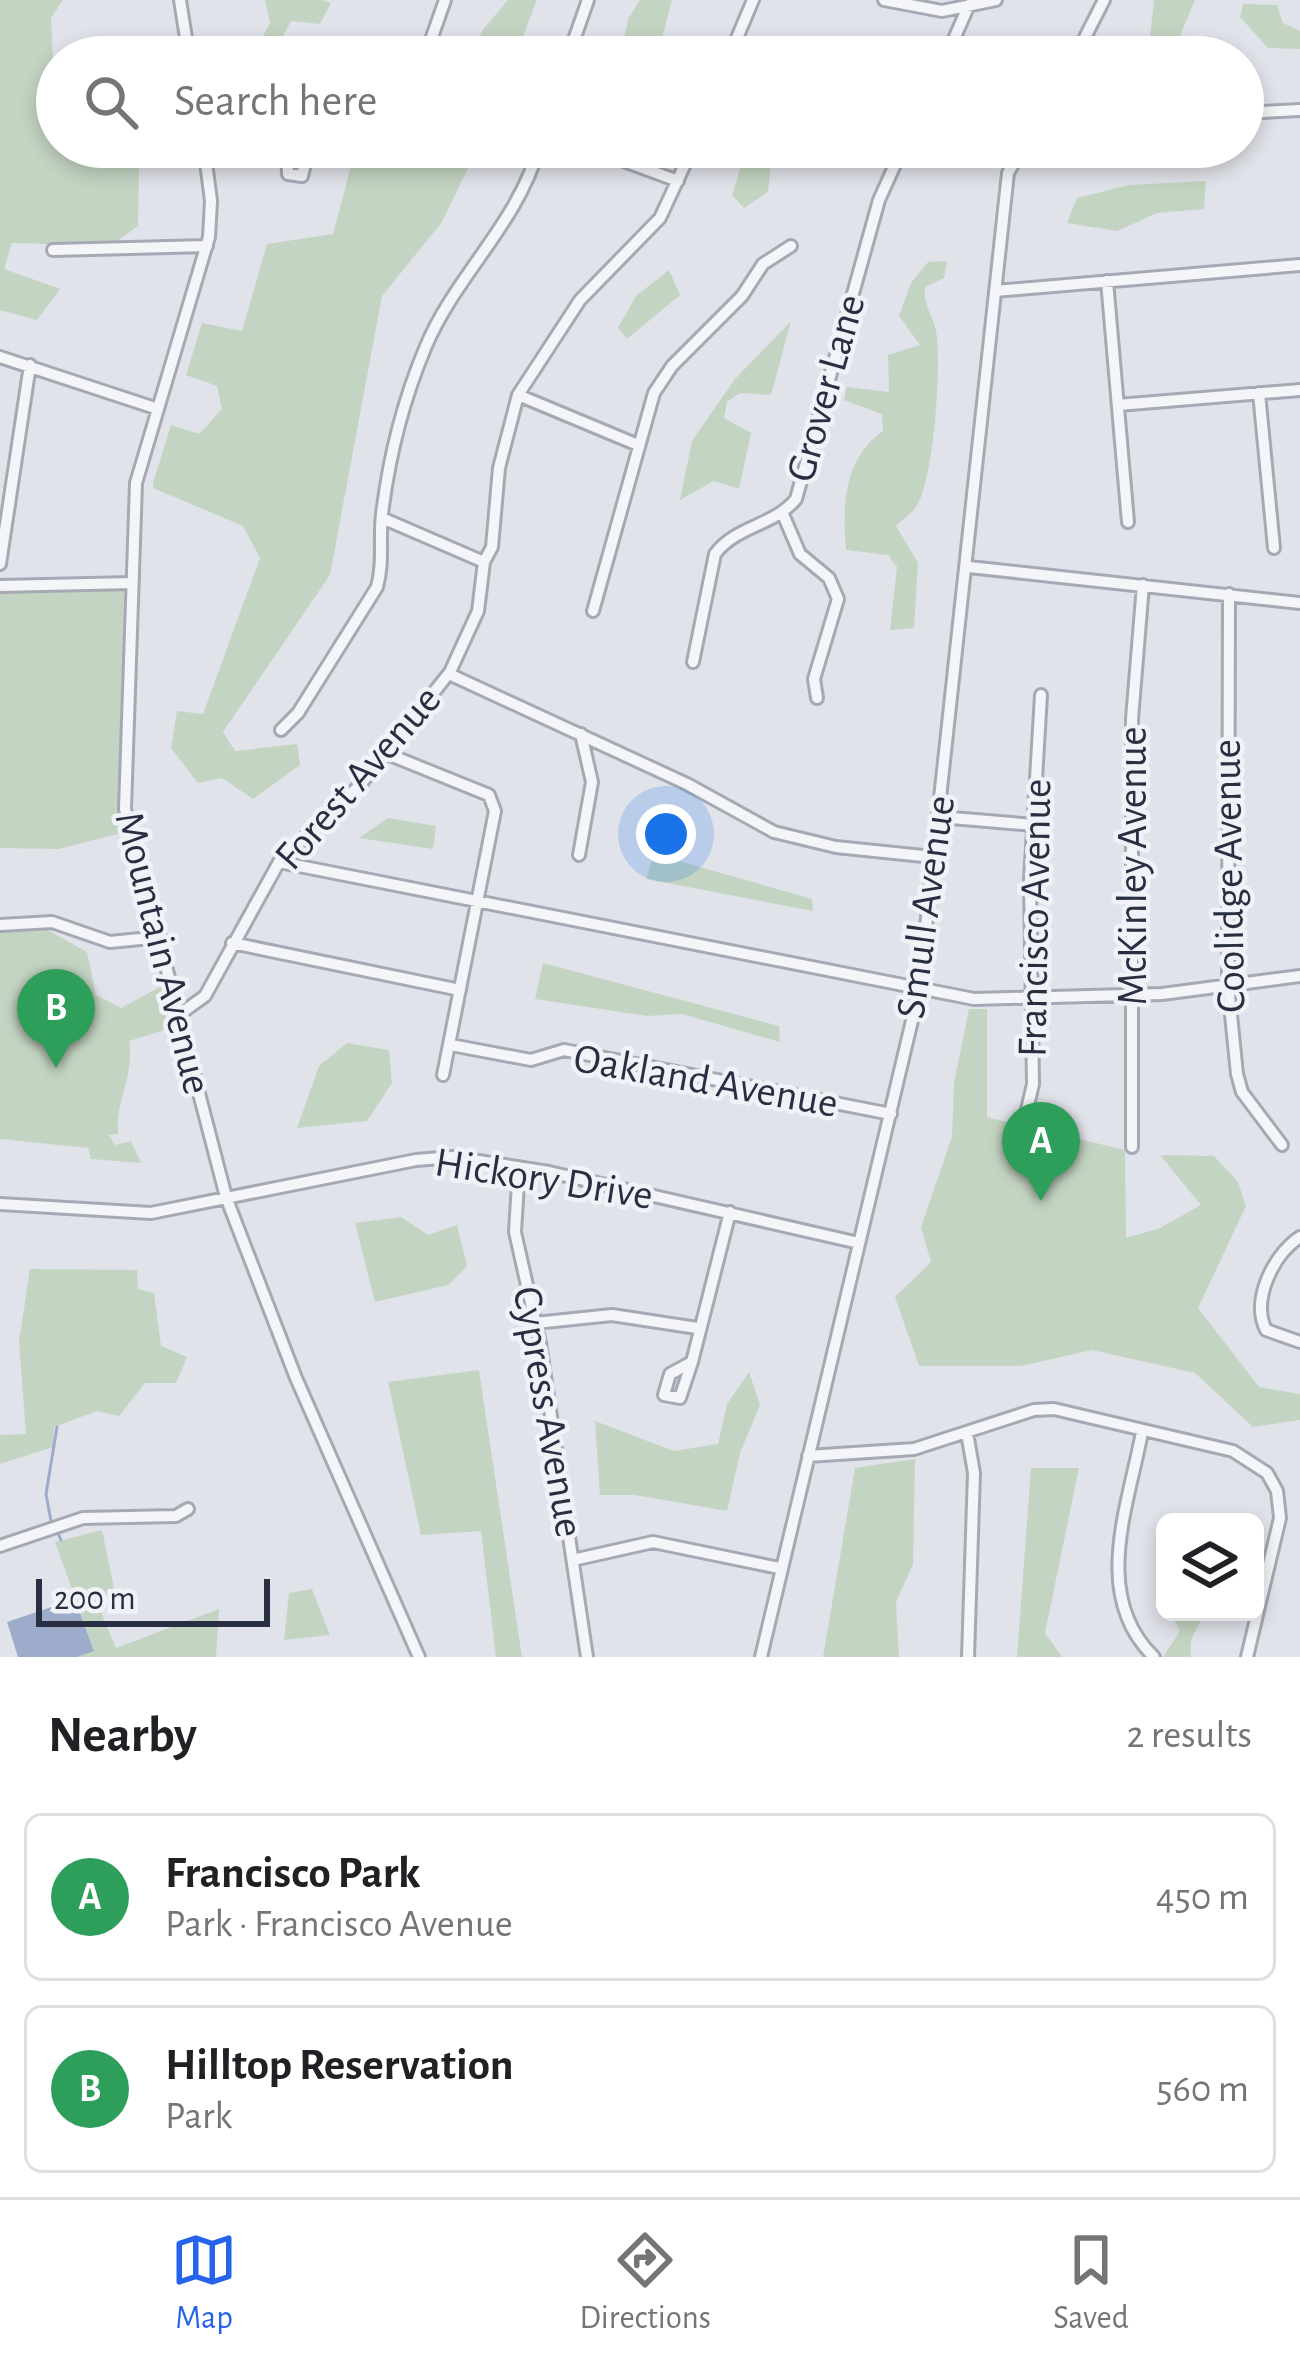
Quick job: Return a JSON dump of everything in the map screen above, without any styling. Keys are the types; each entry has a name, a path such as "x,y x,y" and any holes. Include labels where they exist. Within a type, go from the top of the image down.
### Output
{"street":[{"path":"180,0 186,36"},
{"path":"433,36 446,0"},
{"path":"575,36 588,0"},
{"path":"738,36 753,0"},
{"path":"884,0 929,11 996,0"},
{"path":"1086,36 1104,0"},
{"path":"956,36 970,4"},
{"path":"1264,112 1300,110"},
{"name":"Mountain Avenue","path":"207,168 212,201 207,247 136,484 124,796 226,1197 296,1378 419,1657"},
{"path":"281,730 298,713 377,587 383,565 382,518 396,438 427,342 512,212 530,168"},
{"path":"643,168 678,181"},
{"name":"Forest Avenue","path":"177,1016 206,996 279,862 385,753 448,674 478,611 484,562 492,547 499,468 518,395 557,329 660,218 683,168"},
{"name":"Grover Lane","path":"693,662 715,554 738,531 782,512 801,488 879,200 893,168"},
{"name":"Smull Avenue","path":"761,1657 919,991 1011,168"},
{"path":"593,611 638,445 664,375 734,305 763,264 791,246"},
{"path":"53,250 207,247"},
{"path":"995,291 1300,265"},
{"path":"1107,281 1128,522"},
{"path":"0,357 158,409"},
{"path":"0,564 30,365"},
{"path":"1118,405 1300,390"},
{"path":"1259,393 1274,548"},
{"path":"518,395 638,445"},
{"path":"782,512 800,554 829,578 838,598 814,679 817,698"},
{"path":"382,518 484,562"},
{"path":"969,567 1300,603"},
{"path":"0,586 132,583"},
{"name":"McKinley Avenue","path":"1132,1147 1132,719 1143,585"},
{"name":"Coolidge Avenue","path":"1228,594 1228,985 1242,1092 1282,1144"},
{"path":"448,674 581,734 774,832 836,847 932,857"},
{"name":"Francisco Avenue","path":"1020,1141 1033,1084 1034,825 1041,695"},
{"path":"579,855 592,782 581,734"},
{"path":"385,753 489,795 495,812 443,1075"},
{"path":"940,817 1034,825"},
{"path":"279,862 919,991 1032,1000 1133,995 1300,976"},
{"path":"0,926 52,922 110,942 160,937"},
{"path":"232,943 460,990"},
{"name":"Oakland Avenue","path":"451,1046 531,1060 564,1050 891,1114"},
{"name":"Hickory Drive","path":"0,1204 129,1215 453,1157 519,1167 860,1243"},
{"name":"Cypress Avenue","path":"519,1167 512,1215 535,1323 587,1657"},
{"path":"692,1362 730,1212"},
{"path":"1300,1238 1274,1264 1261,1316 1266,1330 1300,1342"},
{"path":"535,1323 612,1315 697,1328"},
{"path":"808,1456 914,1449 1034,1410 1054,1409 1240,1453 1258,1463 1274,1485 1280,1524 1246,1657"},
{"path":"967,1432 974,1473 968,1657"},
{"path":"1142,1432 1117,1584 1130,1628 1154,1657"},
{"path":"0,1546 83,1518 176,1516 188,1509"},
{"path":"573,1561 653,1542 779,1568"}],"green space":[{"path":"0,0 63,0 51,18 52,36 36,36 36,168 139,168 138,226 110,246 12,243 4,269 60,289 37,320 0,310"},
{"path":"265,0 331,3 320,24 291,21 283,36 263,36 270,23"},
{"path":"508,0 537,0 523,36 480,36"},
{"path":"640,0 672,0 663,36 625,36 628,19"},
{"path":"1154,0 1195,0 1180,36 1150,36"},
{"path":"1243,4 1277,5 1283,23 1300,31 1300,49 1268,48 1264,36 1257,36 1240,17"},
{"path":"350,168 468,168 442,222 382,296 330,575 223,732 235,751 297,744 300,765 253,799 222,778 198,783 171,748 177,711 203,714 260,558 243,526 153,488 153,483 171,425 199,434 222,409 217,386 186,375 202,323 242,331 267,244 333,234"},
{"path":"740,168 770,168 768,192 744,208 732,195"},
{"path":"1206,181 1204,209 1157,213 1117,231 1067,223 1077,198 1129,185"},
{"path":"947,261 944,278 925,287 936,331 938,368 928,473 916,507 896,526 918,563 914,628 890,630 897,567 888,555 846,550 845,533 848,484 860,455 883,431 882,414 844,400 847,387 889,392 888,355 920,345 899,316 911,283 928,262"},
{"path":"669,270 680,295 627,339 618,328 636,296"},
{"path":"791,321 771,395 740,393 727,402 724,418 751,433 739,489 714,481 680,500 692,441 735,379"},
{"path":"0,589 124,590 121,833 59,849 0,848"},
{"path":"388,818 436,826 433,849 359,838"},
{"path":"654,854 812,899 813,911 646,879"},
{"path":"46,929 87,952 96,995 121,1008 164,985 171,1028 129,1041 118,1134 109,1135 115,1145 131,1141 141,1163 91,1159 88,1148 0,1139 0,932"},
{"path":"543,963 779,1026 780,1042 682,1014 647,1016 535,999"},
{"path":"969,1009 987,1009 987,1117 1125,1150 1126,1238 1160,1228 1201,1205 1160,1155 1214,1156 1238,1182 1246,1206 1198,1308 1259,1387 1300,1394 1300,1420 1253,1427 1195,1373 1092,1350 1021,1366 919,1366 895,1297 931,1262 921,1227 952,1137 954,1083"},
{"path":"347,1043 389,1050 392,1083 367,1121 297,1128 319,1066"},
{"path":"401,1217 428,1235 457,1225 467,1266 448,1285 375,1302 355,1223"},
{"path":"30,1269 137,1270 138,1289 154,1293 161,1346 187,1357 176,1383 145,1383 119,1416 97,1411 54,1427 53,1447 0,1464 0,1435 26,1434 19,1342"},
{"path":"479,1370 522,1657 496,1657 481,1531 421,1535 388,1382"},
{"path":"749,1372 760,1405 740,1453 727,1511 635,1495 600,1495 595,1421 674,1451 718,1444 727,1404"},
{"path":"915,1459 913,1564 896,1602 899,1657 823,1657 855,1468"},
{"path":"1031,1468 1079,1468 1045,1633 1062,1657 1017,1657"},
{"path":"102,1530 114,1588 98,1605 116,1648 219,1609 216,1657 77,1657 94,1650 55,1542"},
{"path":"312,1589 330,1635 284,1640 289,1593"},
{"path":"1175,1621 1200,1621 1191,1640 1191,1657 1163,1657 1180,1631"}],"water":[{"path":"75,1599 94,1651 77,1657 18,1657 7,1622"}],"waterway":[{"path":"51,1521 46,1494 57,1427"},
{"path":"58,1533 61,1540"}],"place":[{"name":"Hilltop Reservation","path":"56,1068"},
{"name":"Francisco Park","path":"1041,1201"}]}
